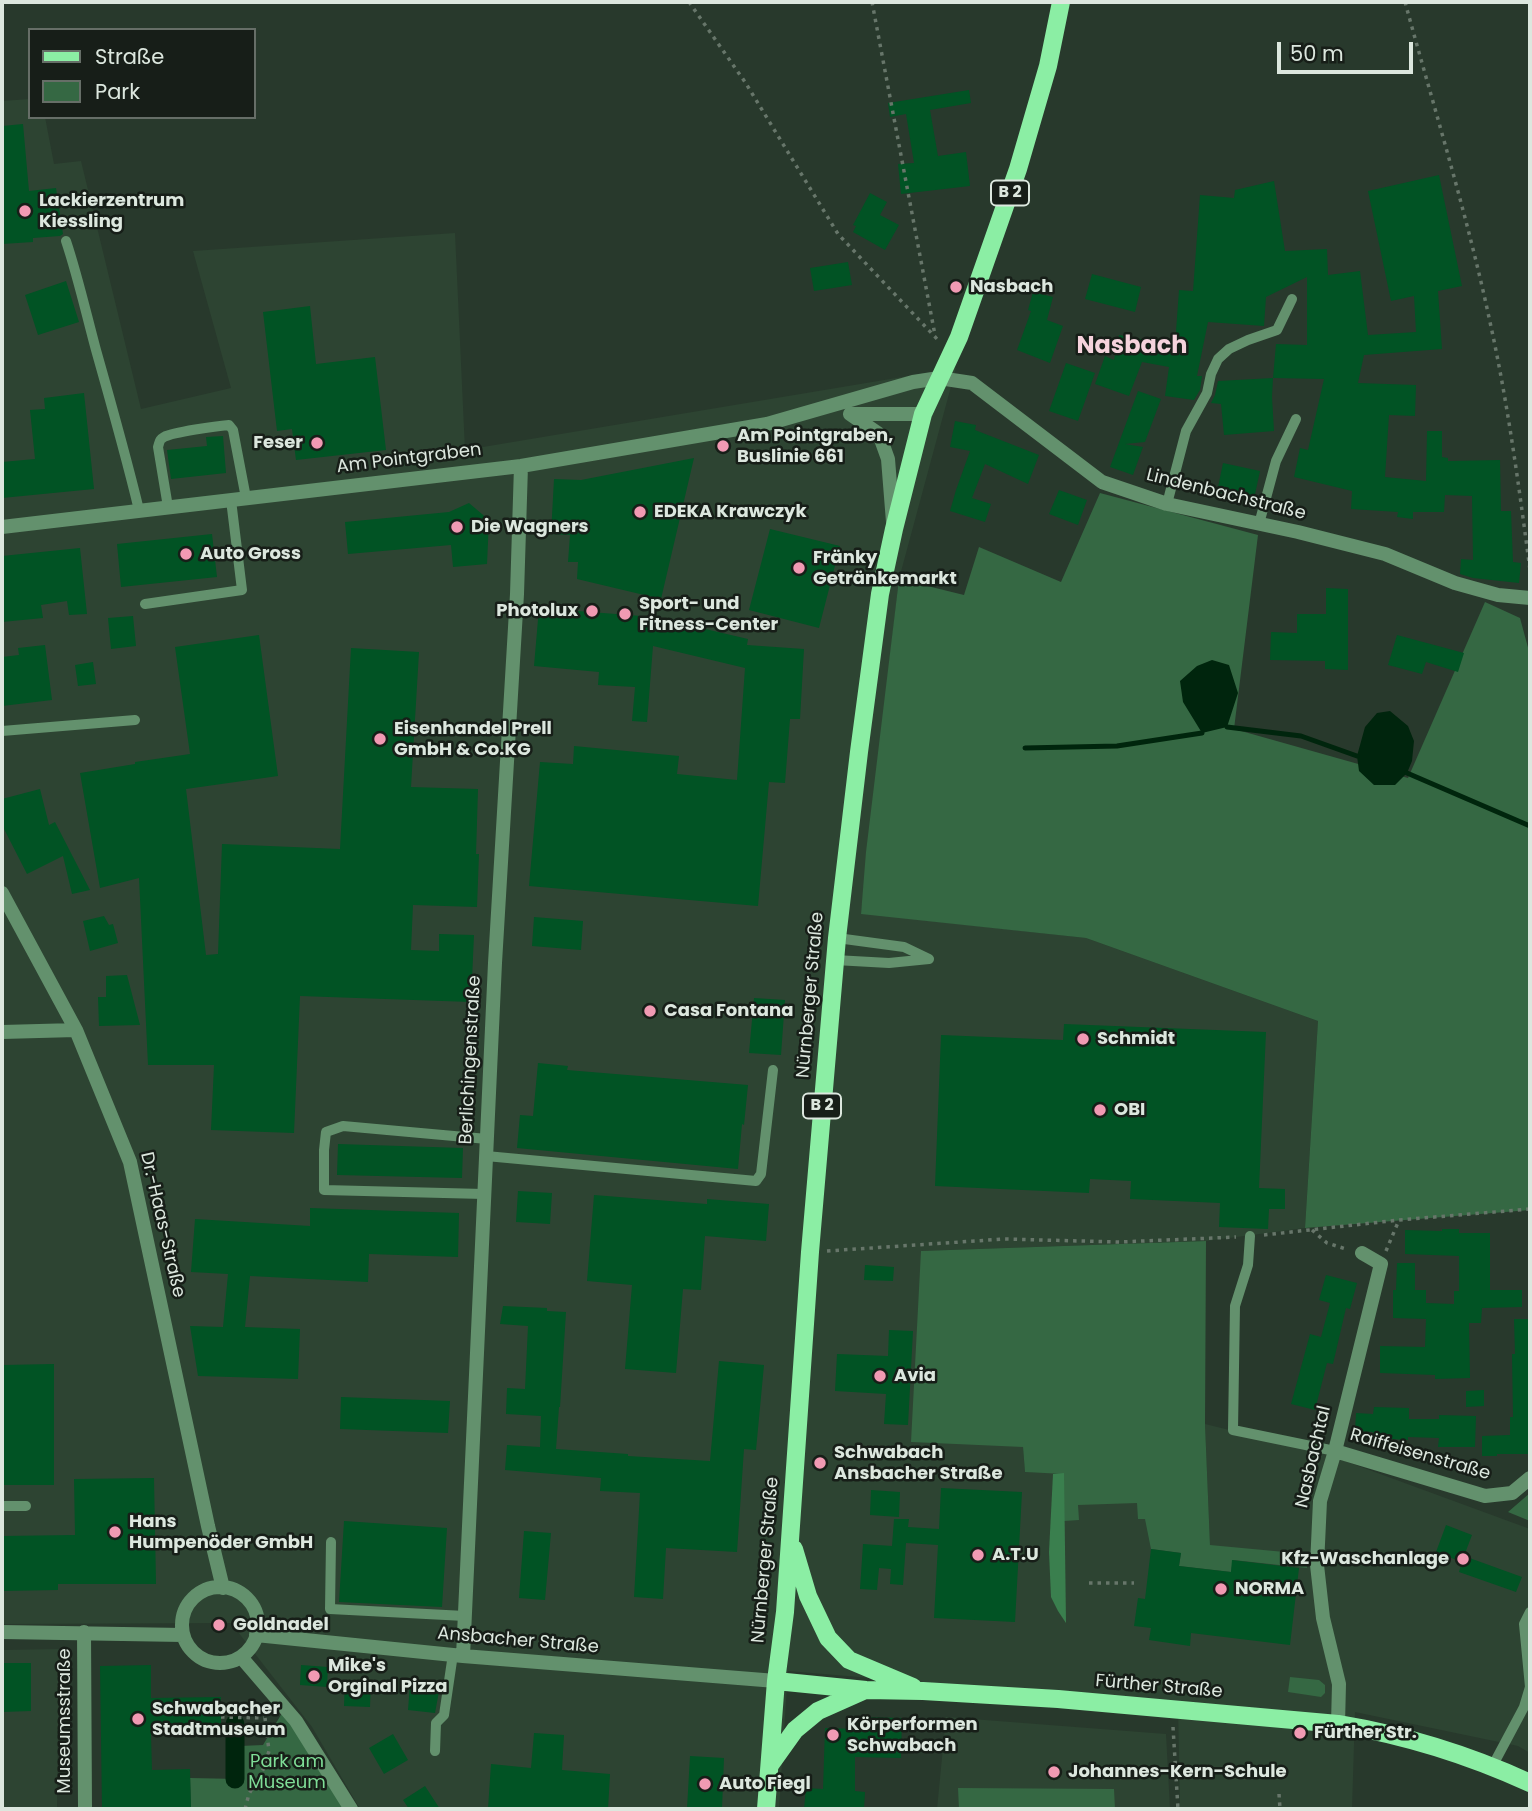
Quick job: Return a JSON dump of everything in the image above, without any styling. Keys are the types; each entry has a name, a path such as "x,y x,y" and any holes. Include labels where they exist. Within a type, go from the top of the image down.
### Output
{"main road":[{"name":"Nürnberger Straße","path":"766,1809 776,1681 785,1612 810,1252 837,938 880,594 923,414 952,355 1018,169 1039,101 1061,2"},
{"path":"790,1539 808,1596 828,1638 849,1660 923,1691"},
{"name":"Fürther Straße","path":"776,1681 866,1690 1058,1699 1338,1724 1428,1744 1530,1783"},
{"path":"769,1767 795,1730 818,1711 866,1690"}],"street":[{"name":"Am Pointgraben","path":"2,527 521,466 767,424 913,382 939,378"},
{"name":"Lindenbachstraße","path":"939,378 972,383 1102,482 1167,504 1385,554 1455,583 1498,595 1530,598"},
{"name":"Am Pointgraben","path":"818,410 850,414 923,414"},
{"name":"Am Pointgraben","path":"850,414 879,434 888,459 894,529"},
{"name":"Berlichingenstraße","path":"458,1655 465,1616 498,908 517,594 521,466"},
{"name":"Dr.-Haas-Straße","path":"2,893 76,1030 130,1162 223,1588"},
{"path":"2,1032 76,1030"},
{"path":"1362,1253 1381,1264"},
{"name":"Nasbachtal","path":"1338,1724 1339,1684 1323,1618 1317,1565 1320,1501 1381,1264"},
{"name":"Raiffeisenstraße","path":"1335,1451 1485,1496 1512,1493 1530,1478"},
{"path":"211,1588 223,1588 234,1590 251,1604 258,1624 253,1643 241,1657 218,1663 195,1655 187,1646 182,1623 184,1611 200,1593 211,1588"},
{"path":"2,1632 183,1635"},
{"name":"Museumsstraße","path":"84,1632 85,1809"},
{"name":"Ansbacher Straße","path":"256,1635 458,1655 776,1681"},
{"path":"241,1657 296,1721 351,1809"}],"lane":[{"path":"65,242 76,272 139,510"},
{"path":"1167,504 1185,431 1207,393 1218,359 1229,349 1278,330 1292,299"},
{"path":"1259,524 1276,461 1296,419"},
{"path":"145,604 242,590 239,499 233,429 229,425 166,436 159,442 167,507"},
{"path":"2,731 135,720"},
{"path":"835,960 890,963 929,959 904,947 837,938"},
{"path":"486,1156 755,1181 761,1174 773,1070"},
{"path":"484,1194 324,1190 324,1150 326,1132 343,1126 487,1139"},
{"path":"1250,1236 1248,1265 1235,1306 1233,1430 1335,1451"},
{"path":"2,1506 26,1506"},
{"path":"331,1542 330,1609 465,1616"},
{"path":"1492,1767 1524,1707 1530,1687 1524,1624 1530,1612"},
{"path":"435,1751 436,1723 444,1715 458,1655"}],"path":[{"path":"689,2 745,82 838,234 952,355"},
{"path":"872,2 935,337"},
{"path":"1405,2 1474,248 1490,320 1504,388 1530,570"},
{"path":"810,1252 1004,1239 1120,1242 1250,1236 1530,1209"},
{"path":"1381,1264 1399,1220"},
{"path":"1312,1230 1327,1243 1362,1253"},
{"path":"1089,1583 1134,1583"},
{"path":"221,1717 265,1718 285,1708"},
{"path":"1172,1709 1178,1809"},
{"path":"245,1809 269,1751 265,1718"},
{"path":"1279,1794 1280,1809"}],"shaded area":[{"path":"28,99 28,119 45,119 54,164 81,161 141,409 231,388 193,251 455,233 465,450 956,368 899,579 861,913 1086,938 1318,1021 1305,1228 1206,1241 922,1251 1023,1447 1025,1472 1139,1473 1210,1545 1205,1424 1323,1453 1530,1529 1530,1753 1518,1746 1355,1712 1352,1809 1180,1809 1178,1704 788,1671 779,1809 360,1809 312,1727 231,1623 2,1624 2,101"},
{"path":"1212,660 1229,665 1238,693 1227,727 1202,733 1183,702 1180,681 1197,666"},
{"path":"1390,711 1408,726 1414,741 1412,761 1407,773 1395,785 1374,785 1359,771 1357,756 1365,727 1377,713"},
{"path":"59,1649 57,1809 2,1809 2,1650"},
{"name":"Johannes-Kern-Schule","path":"946,1717 1166,1734 1170,1809 937,1809"}],"green space":[{"path":"1100,493 1258,535 1234,729 1408,778 1485,602 1520,618 1530,655 1530,1210 1305,1228 1318,1021 1086,938 861,914 899,579 964,595 979,547 1061,582"},
{"path":"1206,1241 1205,1424 1210,1545 1306,1554 1307,1568 1233,1560 1231,1572 1179,1566 1181,1553 1151,1549 1145,1519 1138,1519 1137,1503 1078,1505 1079,1520 1064,1521 1064,1474 1025,1472 1023,1447 911,1442 921,1251"},
{"path":"1064,1473 1066,1623 1051,1597 1049,1552 1053,1474"},
{"path":"1530,1493 1530,1521 1508,1512"},
{"path":"1290,1677 1319,1680 1325,1685 1325,1693 1321,1697 1288,1692"},
{"name":"Park am Museum","path":"285,1708 356,1809 191,1809 190,1778 239,1779 240,1746 263,1745"},
{"path":"958,1788 1114,1789 1115,1809 959,1809"}],"building":[{"path":"969,90 971,103 930,110 938,156 966,152 970,186 901,194 898,164 914,163 906,114 890,117 888,103"},
{"path":"23,124 29,191 56,188 63,234 33,238 33,242 2,244 2,126"},
{"path":"1439,175 1462,286 1438,291 1442,349 1364,355 1358,383 1416,385 1415,416 1389,415 1385,477 1426,481 1427,431 1442,431 1442,457 1448,458 1448,461 1500,460 1501,511 1511,511 1513,562 1521,563 1519,583 1460,574 1461,559 1473,560 1472,496 1445,495 1444,512 1413,512 1413,519 1397,517 1398,512 1351,509 1352,491 1294,477 1300,448 1308,450 1324,379 1273,378 1276,344 1307,345 1307,277 1266,297 1264,326 1208,322 1197,376 1202,376 1200,390 1194,400 1165,396 1169,367 1142,362 1129,396 1095,384 1105,356 1114,360 1119,335 1175,345 1179,290 1193,291 1200,195 1234,198 1235,190 1274,181 1285,251 1327,249 1328,275 1360,271 1368,335 1416,332 1414,296 1391,301 1368,191"},
{"path":"870,193 887,202 880,215 899,225 885,250 853,232 856,226 853,225"},
{"path":"848,262 852,285 814,291 810,268"},
{"path":"1092,274 1141,287 1135,312 1085,299"},
{"path":"66,281 79,322 38,335 25,295"},
{"path":"1033,292 1053,297 1047,320 1063,326 1050,363 1017,350 1031,311 1028,310"},
{"path":"310,306 316,364 375,357 386,450 296,460 292,429 277,431 263,312"},
{"path":"1066,363 1095,373 1078,421 1049,411"},
{"path":"1273,378 1274,431 1224,435 1221,404 1211,403 1218,381"},
{"path":"1138,391 1161,399 1145,442 1125,444 1143,447 1133,475 1110,467"},
{"path":"84,393 94,489 2,498 2,462 35,459 30,410 45,409 44,398"},
{"path":"955,421 976,425 975,430 1039,455 1028,484 985,464 972,498 991,504 985,522 950,511 970,451 950,447"},
{"path":"223,436 226,473 171,479 167,450 207,446 206,437"},
{"path":"694,458 661,599 577,579 578,562 568,562 570,535 551,534 554,479 581,480"},
{"path":"1223,463 1260,471 1254,499 1217,492"},
{"path":"1059,490 1087,500 1078,525 1049,514"},
{"path":"469,503 489,520 487,564 453,567 451,545 348,554 345,522 449,512"},
{"path":"770,529 840,546 819,628 749,610"},
{"path":"212,534 217,577 121,587 117,544"},
{"path":"80,548 87,614 69,615 67,601 41,605 43,618 2,622 2,556"},
{"path":"1326,588 1348,589 1348,670 1325,669 1325,661 1270,660 1271,632 1297,633 1297,614 1326,614"},
{"path":"539,608 654,617 748,639 747,645 804,649 800,719 790,719 785,783 769,782 758,906 529,886 540,762 573,764 574,746 679,756 677,774 737,780 745,668 653,646 647,722 632,721 635,687 598,685 599,672 534,666"},
{"path":"133,616 136,646 111,649 108,618"},
{"path":"259,635 278,776 186,789 206,955 218,954 222,844 340,849 351,648 419,652 411,787 478,789 477,907 413,905 411,950 439,951 439,934 474,935 471,1002 300,996 294,1133 211,1130 214,1065 148,1065 139,878 100,888 80,773 190,754 175,647"},
{"path":"1397,635 1464,653 1458,672 1426,662 1422,674 1388,665"},
{"path":"45,645 52,700 2,706 2,657 19,655 18,648"},
{"path":"93,662 96,684 78,686 75,665"},
{"path":"40,789 49,825 55,822 90,890 72,894 63,856 27,874 2,825 2,799"},
{"path":"104,916 109,925 113,924 118,943 90,951 83,921"},
{"path":"534,917 583,921 581,950 532,946"},
{"path":"127,975 140,1025 99,1026 98,997 106,997 106,976"},
{"path":"754,998 785,1000 781,1055 749,1053"},
{"name":"OBI","path":"1064,1024 1266,1032 1259,1188 1285,1189 1285,1209 1269,1209 1268,1229 1219,1227 1220,1203 1130,1199 1131,1181 1090,1179 1089,1193 935,1186 941,1035 1063,1040"},
{"path":"538,1063 568,1066 567,1070 748,1085 738,1169 517,1148 520,1115 533,1116"},
{"path":"338,1144 463,1148 462,1178 337,1175"},
{"path":"518,1191 552,1193 550,1224 516,1222"},
{"path":"594,1195 707,1204 707,1199 769,1204 766,1241 705,1236 701,1290 683,1289 676,1373 625,1369 632,1285 587,1281"},
{"path":"310,1208 459,1213 458,1257 369,1254 368,1282 250,1276 245,1327 300,1329 298,1379 198,1376 190,1326 223,1327 228,1274 191,1272 195,1219 310,1226"},
{"path":"1459,1229 1459,1233 1490,1233 1490,1290 1522,1290 1522,1307 1482,1308 1481,1323 1469,1323 1470,1378 1435,1379 1435,1375 1380,1373 1380,1346 1425,1347 1426,1319 1393,1318 1397,1263 1415,1263 1415,1290 1426,1290 1426,1303 1454,1304 1454,1291 1459,1291 1459,1256 1405,1254 1405,1230"},
{"path":"865,1265 894,1267 893,1281 864,1280"},
{"path":"1326,1275 1357,1283 1350,1309 1346,1308 1333,1364 1327,1363 1315,1410 1291,1404 1310,1334 1321,1337 1330,1303 1319,1300"},
{"path":"503,1306 547,1308 547,1311 566,1312 556,1449 710,1461 719,1361 764,1365 756,1450 744,1449 737,1552 666,1548 663,1599 634,1597 640,1493 600,1491 601,1478 505,1470 507,1445 540,1447 541,1416 506,1414 507,1388 525,1389 528,1326 500,1324"},
{"path":"1514,1319 1530,1319 1530,1454 1482,1456 1482,1436 1510,1435 1510,1417 1513,1417"},
{"path":"889,1330 913,1331 908,1425 884,1424 886,1394 835,1391 837,1354 888,1356"},
{"path":"54,1364 54,1485 2,1485 2,1365"},
{"path":"1484,1390 1484,1406 1466,1407 1466,1391"},
{"path":"341,1397 450,1401 448,1433 340,1429"},
{"path":"1374,1407 1409,1408 1409,1419 1439,1419 1439,1415 1476,1416 1475,1447 1438,1447 1439,1438 1372,1438 1373,1432 1355,1431 1356,1413 1373,1414"},
{"name":"Hans Humpenöder GmbH","path":"154,1478 156,1584 58,1584 58,1590 2,1591 2,1536 75,1535 74,1479"},
{"name":"A.T.U","path":"941,1488 1022,1492 1015,1622 934,1618 938,1545 906,1543 903,1585 890,1584 891,1569 879,1568 877,1590 860,1589 863,1544 892,1546 894,1519 909,1519 908,1527 939,1529"},
{"path":"871,1490 900,1492 899,1517 870,1515"},
{"path":"344,1521 447,1528 442,1607 339,1602"},
{"name":"Kfz-Waschanlage","path":"1446,1525 1472,1535 1464,1556 1522,1577 1516,1592 1459,1572 1462,1562 1436,1552"},
{"path":"524,1531 551,1533 545,1600 519,1598"},
{"name":"NORMA","path":"1151,1549 1181,1553 1179,1566 1231,1572 1232,1560 1299,1568 1290,1645 1191,1633 1190,1646 1149,1640 1151,1628 1134,1626 1138,1598 1145,1599"},
{"path":"2,1663 31,1663 31,1711 2,1712"},
{"path":"151,1665 151,1698 221,1697 221,1734 151,1735 152,1770 190,1769 191,1809 102,1809 100,1666"},
{"name":"Mike's Orginal Pizza","path":"301,1665 328,1667 327,1687 300,1685"},
{"path":"345,1680 371,1681 370,1707 344,1706"},
{"path":"410,1684 440,1686 435,1713 408,1710"},
{"path":"857,1717 902,1718 901,1758 855,1757 855,1791 865,1792 864,1809 804,1809 806,1788 823,1789 825,1728 856,1729"},
{"path":"534,1733 564,1735 562,1770 610,1774 608,1809 488,1809 491,1764 531,1768"},
{"path":"393,1734 408,1760 384,1774 369,1748"},
{"name":"Auto Fiegl","path":"690,1756 724,1758 722,1809 687,1809"},
{"path":"425,1786 440,1809 409,1809 403,1800"}],"waterway":[{"path":"1227,727 1301,736 1357,756"},
{"path":"1025,748 1117,746 1202,733"},
{"path":"1407,773 1530,826"},
{"path":"235,1724 235,1779"}],"place":[{"name":"Lackierzentrum Kiessling","path":"25,211"},
{"name":"Nasbach","path":"956,287"},
{"name":"Feser","path":"317,443"},
{"name":"Am Pointgraben, Buslinie 661","path":"723,446"},
{"name":"EDEKA Krawczyk","path":"640,512"},
{"name":"Die Wagners","path":"457,527"},
{"name":"Auto Gross","path":"186,554"},
{"name":"Fränky Getränkemarkt","path":"799,568"},
{"name":"Photolux","path":"592,611"},
{"name":"Sport- und Fitness-Center","path":"625,614"},
{"name":"Eisenhandel Prell GmbH & Co.KG","path":"380,739"},
{"name":"Casa Fontana","path":"650,1011"},
{"name":"Schmidt","path":"1083,1039"},
{"name":"OBI","path":"1100,1110"},
{"name":"Avia","path":"880,1376"},
{"name":"Schwabach Ansbacher Straße","path":"820,1463"},
{"name":"Hans Humpenöder GmbH","path":"115,1532"},
{"name":"A.T.U","path":"978,1555"},
{"name":"Kfz-Waschanlage","path":"1463,1559"},
{"name":"NORMA","path":"1221,1589"},
{"name":"Goldnadel","path":"219,1625"},
{"name":"Mike's Orginal Pizza","path":"314,1676"},
{"name":"Schwabacher Stadtmuseum","path":"138,1719"},
{"name":"Fürther Str.","path":"1300,1733"},
{"name":"Körperformen Schwabach","path":"833,1735"},
{"name":"Johannes-Kern-Schule","path":"1054,1772"},
{"name":"Auto Fiegl","path":"705,1784"}],"district":[{"name":"Nasbach","path":"1132,347"}]}
